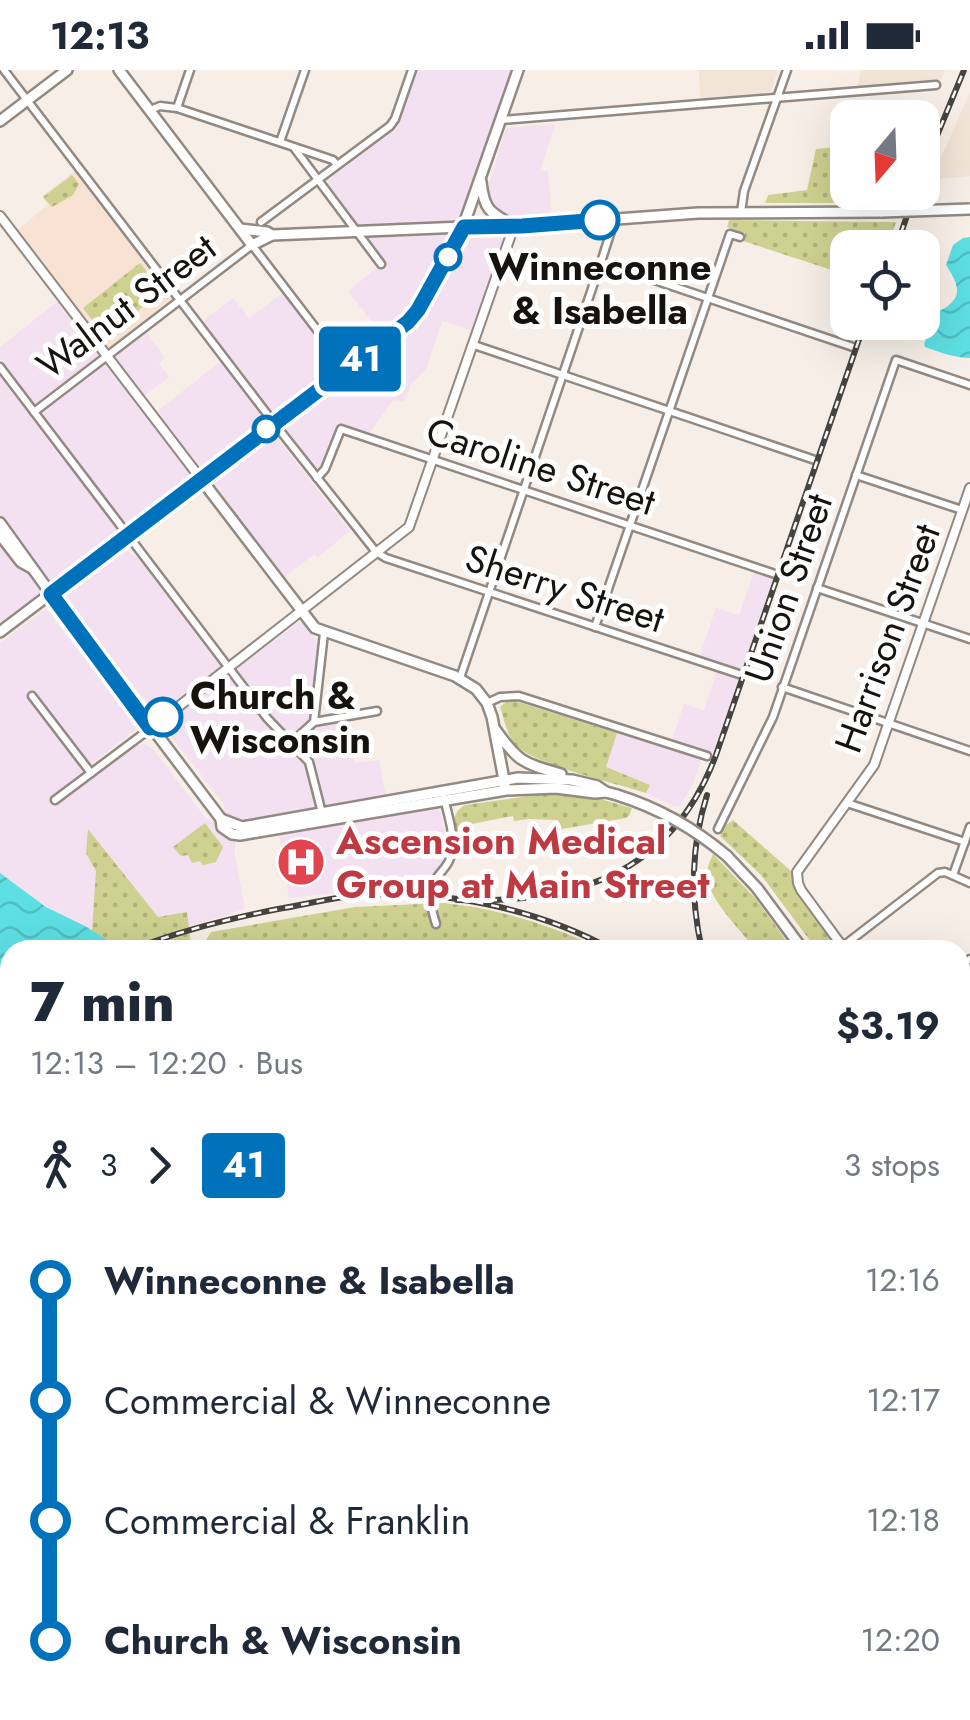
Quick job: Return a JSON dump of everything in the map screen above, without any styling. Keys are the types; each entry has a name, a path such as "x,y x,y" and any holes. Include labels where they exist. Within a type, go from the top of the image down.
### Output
{"main road":[{"path":"0,121 67,70"},
{"path":"119,70 252,245 272,235 514,226 678,214 970,208"},
{"path":"0,632 413,318 464,227 518,70"},
{"path":"481,182 490,211 514,226"},
{"path":"238,228 272,235"},
{"path":"201,479 312,626 460,678 476,689 487,703 505,785"},
{"path":"0,523 221,820 224,830 240,836 536,777 572,780"},
{"path":"0,535 22,562 32,568"},
{"path":"494,729 521,760 606,792"},
{"path":"505,785 618,794 674,818 727,856 757,888 795,940"}],"street":[{"path":"4,70 376,552"},
{"path":"178,108 190,70"},
{"path":"280,142 305,70"},
{"name":"Walnut Street","path":"261,222 390,126 412,70"},
{"path":"741,212 742,196 787,70"},
{"path":"501,120 936,85"},
{"path":"150,110 160,106 178,108 337,164"},
{"path":"294,147 381,264"},
{"path":"0,216 201,479"},
{"path":"460,678 612,231 612,219"},
{"path":"55,800 302,612 410,524 514,226"},
{"path":"595,627 730,234 740,237"},
{"path":"252,245 346,368"},
{"name":"Walnut Street","path":"34,412 252,245"},
{"path":"601,262 854,347"},
{"path":"474,345 815,460"},
{"name":"Union Street","path":"718,829 766,733 896,360 970,385"},
{"path":"0,367 274,727 309,762 323,818"},
{"name":"Caroline Street","path":"316,478 326,469 341,429 776,574"},
{"path":"856,475 966,511"},
{"name":"Harrison Street","path":"837,940 796,877 874,765 966,511 970,488"},
{"name":"Sherry Street","path":"376,552 738,674"},
{"path":"817,588 970,638"},
{"path":"314,722 324,632"},
{"path":"782,687 970,751"},
{"path":"32,696 90,773"},
{"path":"487,703 519,696 707,756"},
{"path":"291,743 314,722 377,711"},
{"path":"436,924 430,901 432,888 448,864 453,847 444,796"},
{"path":"847,804 965,842"},
{"path":"953,875 970,827"},
{"path":"853,940 938,873 970,882"}],"shaded area":[{"path":"418,70 511,70 459,220 360,229 327,181 397,127"},
{"path":"699,70 778,70 771,92 700,98"},
{"path":"861,70 945,70 941,80 857,88"},
{"path":"970,92 970,176 940,179 940,160"},
{"path":"555,124 540,171 548,171 552,217 502,215 492,208 486,194 506,128"},
{"path":"75,171 171,299 111,347 106,347 17,230 48,205 42,196"},
{"path":"502,234 505,238 474,331 442,321 426,369 411,384 404,402 393,400 368,435 336,425 320,466 315,467 285,427 414,325 429,306 466,239"},
{"path":"447,235 448,242 413,306 382,335 348,291 384,262 367,238"},
{"path":"283,293 334,362 332,370 0,624 0,367 4,364 0,347 58,301 106,363 146,332 165,358 159,363 169,377 136,402 148,418 228,356 202,322 233,298 249,318"},
{"path":"275,435 350,531 283,578 212,484 212,480"},
{"path":"127,551 138,558 227,675 301,621 316,641 318,651 306,725 310,731 348,721 354,763 379,760 386,796 231,821 224,805 166,729 166,720 158,712 148,710 147,702 120,669 111,665 106,650 66,596 67,591 118,552"},
{"path":"756,567 775,574 713,753 672,740 684,704 704,710 718,668 698,661 716,608 739,615"},
{"path":"46,609 88,663 99,667 105,685 140,726 91,764 32,689 30,700 91,779 136,745 153,749 219,833 235,841 245,909 144,940 106,940 46,906 0,873 0,643"},
{"path":"617,733 701,759 680,806 646,793 649,785 605,767"},
{"path":"433,807 441,812 448,851 441,867 424,883 424,893 371,889 289,898 279,834"}],"green space":[{"path":"830,148 830,203 765,203 768,195 807,190 816,149"},
{"path":"72,175 79,184 73,195 52,207 43,197"},
{"path":"729,220 896,222 893,230 830,230 830,269 743,241 745,233 727,227"},
{"path":"140,263 168,299 147,304 109,342 83,308"},
{"path":"515,701 617,733 606,767 650,785 646,793 555,766 523,751 511,739 500,707"},
{"path":"559,792 632,808 626,818 562,829 558,820 514,821 513,816 466,825 467,830 455,832 455,816 465,805"},
{"path":"733,820 791,871 798,894 831,940 810,940 761,875 720,836"},
{"path":"205,823 223,847 216,862 192,863 188,855 181,856 173,847"},
{"path":"88,829 158,917 187,912 190,940 107,940 92,931 96,871 86,853"},
{"path":"713,854 756,899 786,940 748,940 720,905 709,886 707,872"},
{"path":"443,903 525,919 581,940 206,940 211,932 355,907"}],"water":[{"path":"970,237 970,358 941,353 924,344 926,340 940,340 940,311 957,294 946,265 953,245"},
{"path":"0,873 46,907 107,940 0,940"}],"railway":[{"path":"940,128 964,70"},
{"path":"902,230 909,210"},
{"path":"457,900 541,896 579,888 614,874 646,855 673,829 697,796 716,755 859,340"},
{"path":"700,940 694,872 707,795"},
{"path":"159,940 240,917 335,898 386,894 487,904 553,923 592,940"}],"bus line":[{"name":"41","path":"163,717 150,728 51,594 413,318 464,227 600,220"}],"place":[{"name":"Winneconne & Isabella","path":"600,220"},
{"name":"Church & Wisconsin","path":"163,717"},
{"name":"Ascension Medical Group at Main Street","path":"301,862"}]}
